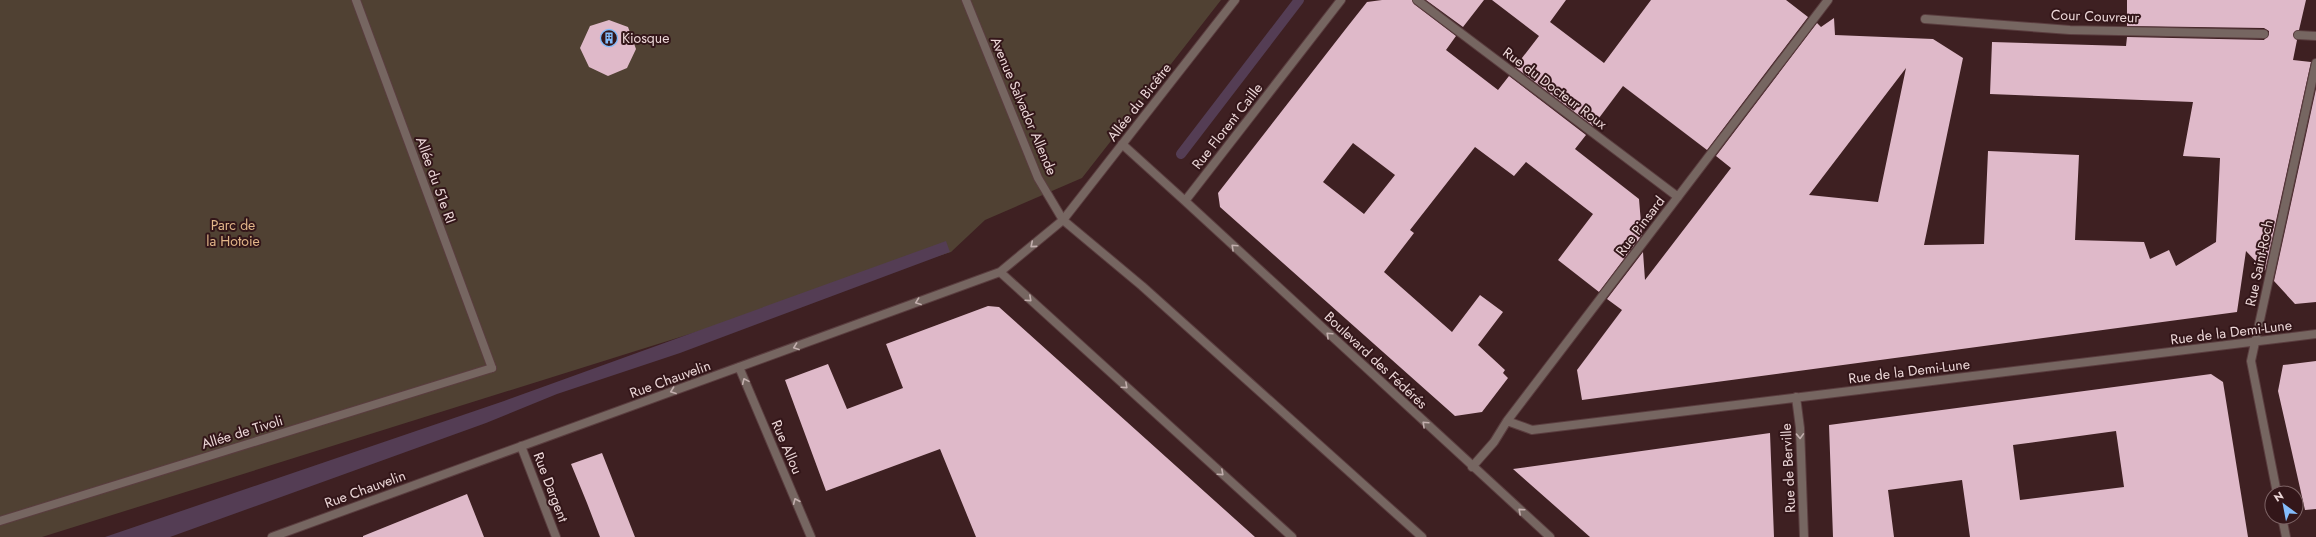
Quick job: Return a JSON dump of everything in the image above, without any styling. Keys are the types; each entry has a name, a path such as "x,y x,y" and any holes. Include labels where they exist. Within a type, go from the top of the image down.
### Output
{"street":[{"name":"Allée du 51e RI","path":"356,0 492,368"},
{"name":"Avenue Salvador Allende","path":"966,0 1038,178 1063,220"},
{"name":"Allée du Bicêtre","path":"1063,220 1235,0"},
{"name":"Rue Florent Caille","path":"1185,201 1341,0"},
{"name":"Rue du Docteur Roux","path":"1417,0 1678,197"},
{"name":"Rue Pinsard","path":"1472,467 1494,442 1507,421 1827,0"},
{"name":"Cour Couvreur","path":"1925,19 2070,30 2264,34"},
{"path":"2298,35 2316,36"},
{"name":"Rue Saint-Roch","path":"2275,485 2251,361 2316,63"},
{"path":"1122,144 1185,201"},
{"name":"Boulevard des Fédérés","path":"1185,201 1472,467 1550,537"},
{"name":"Rue Chauvelin","path":"272,537 1000,272 1063,220"},
{"path":"1063,220 1142,286 1422,537"},
{"path":"1000,272 1292,537"},
{"name":"Rue de la Demi-Lune","path":"1507,421 1532,430 2316,334"},
{"name":"Rue Allou","path":"739,367 811,537"},
{"name":"Allée de Tivoli","path":"0,521 492,368"},
{"name":"Rue de Berville","path":"1796,397 1800,428 1804,537"},
{"name":"Rue Dargent","path":"521,446 556,537"},
{"path":"2284,525 2286,537"}],"green space":[{"name":"Parc de la Hotoie","path":"0,0 1221,0 1082,178 985,220 951,252 42,537 0,537"}],"shaded area":[{"path":"946,241 950,252 680,353 557,394 486,423 170,537 105,537 504,401"}],"building":[{"path":"1382,0 1412,0 1414,4 1456,36 1446,50 1498,90 1509,76 1586,135 1575,149 1639,199 1642,235 1599,292 1558,260 1593,214 1526,162 1514,176 1475,147 1410,230 1414,233 1384,272 1452,332 1480,295 1503,312 1478,345 1505,370 1503,373 1508,378 1482,412 1455,416 1220,207 1218,193 1367,2","holes":["1353,143 1395,175 1364,214 1323,182"]},
{"path":"1426,0 1484,0 1463,27"},
{"path":"1492,0 1566,0 1550,22 1604,63 1651,0 1786,0 1808,17 1707,150 1623,86 1593,126 1515,67 1539,36"},
{"path":"2127,0 2306,0 2299,30 2293,34 2297,40 2293,60 2311,62 2265,271 2246,251 2237,312 1582,400 1577,370 1622,310 1607,299 1643,252 1645,280 1731,168 1716,156 1817,23 1821,27 1834,18 1835,35 1933,39 1963,58 1924,245 1984,244 1988,151 2079,155 2075,240 2144,242 2150,259 2169,250 2176,266 2216,242 2220,158 2183,156 2193,102 1990,94 1992,42 2126,46 2127,37 2264,40 2269,34 2269,31 2264,28 2127,26","holes":["1906,68 1878,202 1809,195"]},
{"name":"Kiosque","path":"609,20 628,27 636,49 627,68 608,76 589,67 580,48 590,26"},
{"path":"2316,89 2316,302 2295,304 2274,281"},
{"path":"988,306 999,307 1255,537 976,537 940,449 826,491 785,380 828,364 847,409 903,388 886,344"},
{"path":"2316,361 2316,509 2305,510 2304,485 2299,485 2278,391 2283,365"},
{"path":"2211,374 2223,382 2248,537 1970,537 1962,480 1888,490 1894,537 1833,537 1829,425","holes":["2116,431 2124,487 2020,500 2013,445"]},
{"path":"1770,433 1774,537 1590,537 1513,469"},
{"path":"602,453 635,537 600,537 571,464"},
{"path":"467,494 484,537 363,537 363,536"}],"waterway":[{"path":"1181,154 1299,0"}],"place":[{"name":"Kiosque","path":"609,38"}]}
